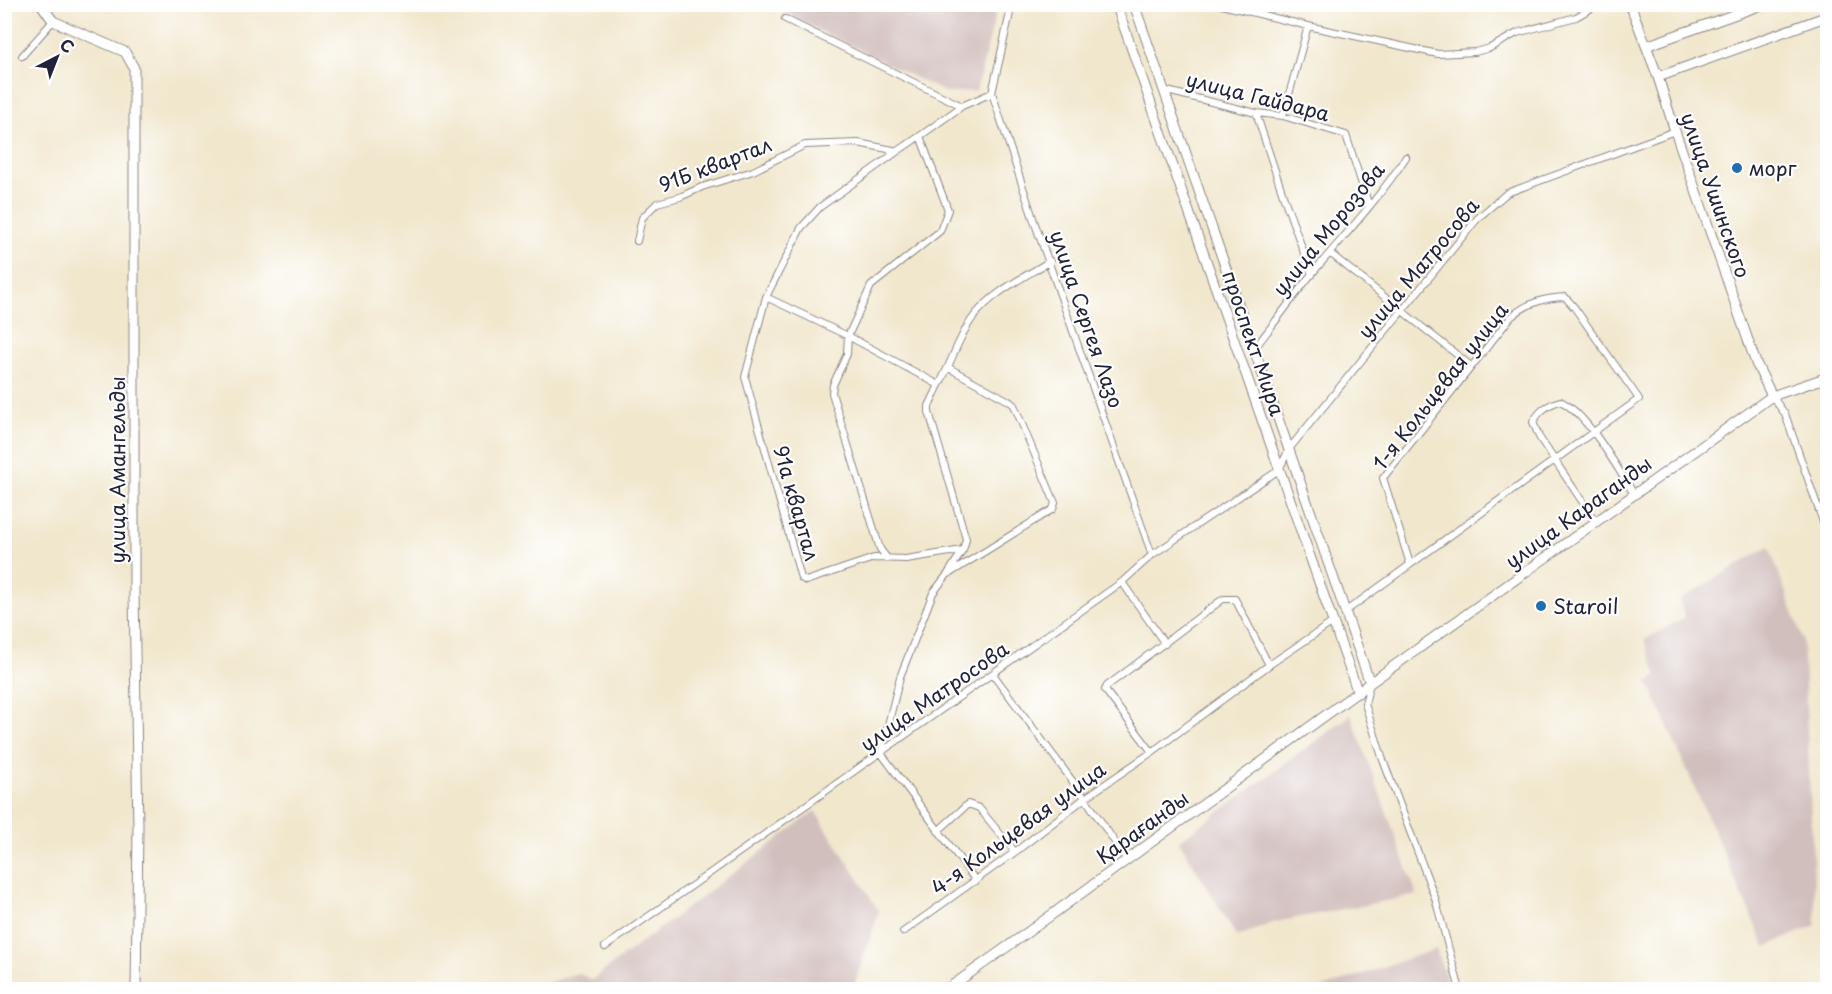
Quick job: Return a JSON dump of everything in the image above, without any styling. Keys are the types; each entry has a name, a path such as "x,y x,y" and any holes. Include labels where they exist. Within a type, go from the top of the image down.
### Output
{"main road":[{"name":"улица Амангельды","path":"40,4 53,21 124,52 134,68 134,593 138,827 136,990"},
{"name":"проспект Мира","path":"1116,4 1358,693"},
{"name":"проспект Мира","path":"1134,4 1370,683"},
{"name":"улица Ушинского","path":"1630,4 1658,77 1756,363 1772,396"},
{"path":"1646,46 1764,4"},
{"path":"1658,77 1827,16"},
{"name":"улица Караганды","path":"1358,693 1772,396 1827,377"},
{"name":"Қарағанды","path":"946,990 1358,693"}],"street":[{"path":"939,385 848,336 766,297 801,228 820,207 962,106 992,93 1012,4"},
{"path":"1218,4 1438,54 1475,52 1490,48 1517,33 1576,17 1599,4"},
{"path":"785,20 962,106"},
{"path":"22,56 53,21"},
{"path":"1283,116 1308,26"},
{"name":"улица Гайдара","path":"1163,90 1256,113 1283,116 1346,135 1369,206"},
{"name":"улица Сергея Лазо","path":"992,93 1152,555"},
{"path":"1256,113 1312,275"},
{"name":"улица Матросова","path":"605,947 1122,582 1152,555 1279,470 1289,449 1401,310 1478,218 1507,193 1675,131"},
{"path":"920,136 948,210 940,231 871,286 848,336 846,354 832,393 880,549 887,558 913,558 963,550"},
{"name":"91Б квартал","path":"637,241 642,218 657,203 753,171 805,145 858,143 898,151"},
{"name":"улица Морозова","path":"1254,350 1312,275 1390,181 1406,157"},
{"path":"1331,254 1471,366"},
{"path":"975,881 881,753 900,678 917,630 933,593 963,550 966,539 929,406 968,326 981,308 1001,291 1050,261"},
{"name":"91а квартал","path":"766,297 745,377 801,578 806,581 859,562 874,558 887,558"},
{"name":"1-я Кольцевая улица","path":"1346,611 1639,399 1565,297 1551,297 1524,306 1511,317 1383,478 1410,564"},
{"path":"947,575 1053,509 1055,503 1014,405 948,368"},
{"path":"1772,396 1785,414 1827,536"},
{"path":"1596,522 1539,437 1533,422 1540,411 1551,403 1560,401 1571,406 1592,432 1634,494"},
{"path":"1122,582 1165,644"},
{"path":"1152,752 1105,690 1107,686 1223,599 1235,599 1269,664"},
{"name":"4-я Кольцевая улица","path":"903,932 1015,852 1085,798 1152,752 1269,664 1333,622"},
{"path":"993,674 1085,798 1127,860"},
{"path":"1365,704 1370,683"},
{"path":"1358,693 1365,704 1383,760 1435,897 1460,990"},
{"path":"938,831 968,804 974,805 1015,852"}],"shaded area":[{"path":"773,4 998,5 976,91 946,93 773,7"},
{"path":"1769,546 1803,640 1816,925 1765,947 1648,682 1657,676 1644,640 1684,618 1680,600"},
{"path":"1351,715 1417,895 1275,922 1237,937 1179,841"},
{"path":"815,811 879,911 853,989 531,989 578,973 592,980"},
{"path":"1436,949 1450,989 1319,989"}],"place":[{"name":"морг","path":"1737,168"},
{"name":"Staroil","path":"1541,606"}]}
